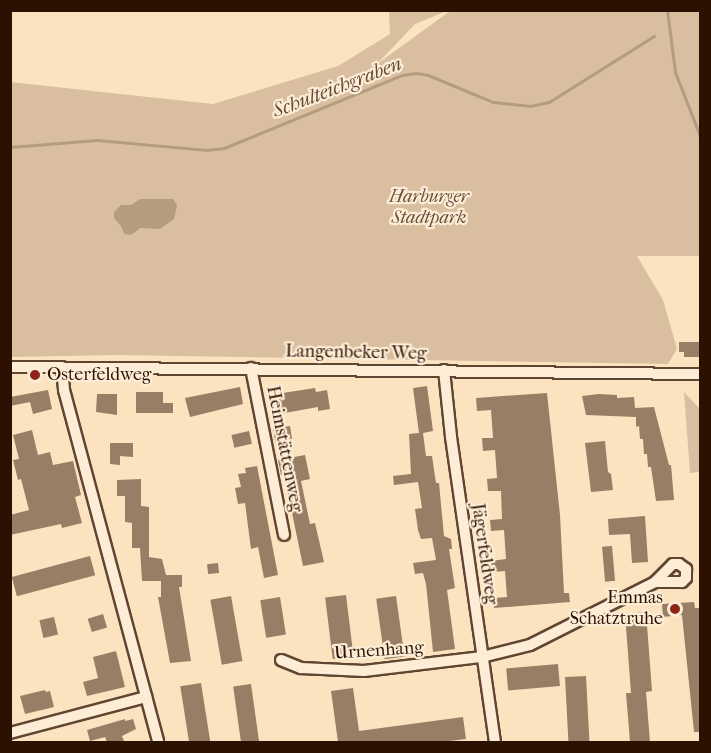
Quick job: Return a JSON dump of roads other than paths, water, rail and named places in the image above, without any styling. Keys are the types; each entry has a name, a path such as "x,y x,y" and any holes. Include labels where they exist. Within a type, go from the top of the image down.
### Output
{"street":[{"name":"Langenbeker Weg","path":"10,367 700,374"},
{"path":"62,367 67,399 158,742"},
{"name":"Heimstättenweg","path":"251,368 284,535"},
{"name":"Jägerfeldweg","path":"444,370 495,742"},
{"name":"Urnenhang","path":"281,660 301,668 364,671 482,657 530,645 655,582"},
{"path":"10,733 146,698"}],"waterway":[{"path":"667,10 675,72 700,136"},
{"name":"Schulteichgraben","path":"10,147 97,140 206,150 224,148 402,75 416,73 428,75 493,102 530,106 549,102 654,36"}],"place":[{"name":"Osterfeldweg","path":"35,375"},
{"name":"Emmas Schatztruhe","path":"675,609"}],"park label":[{"name":"Harburger Stadtpark","path":"429,208"}]}
